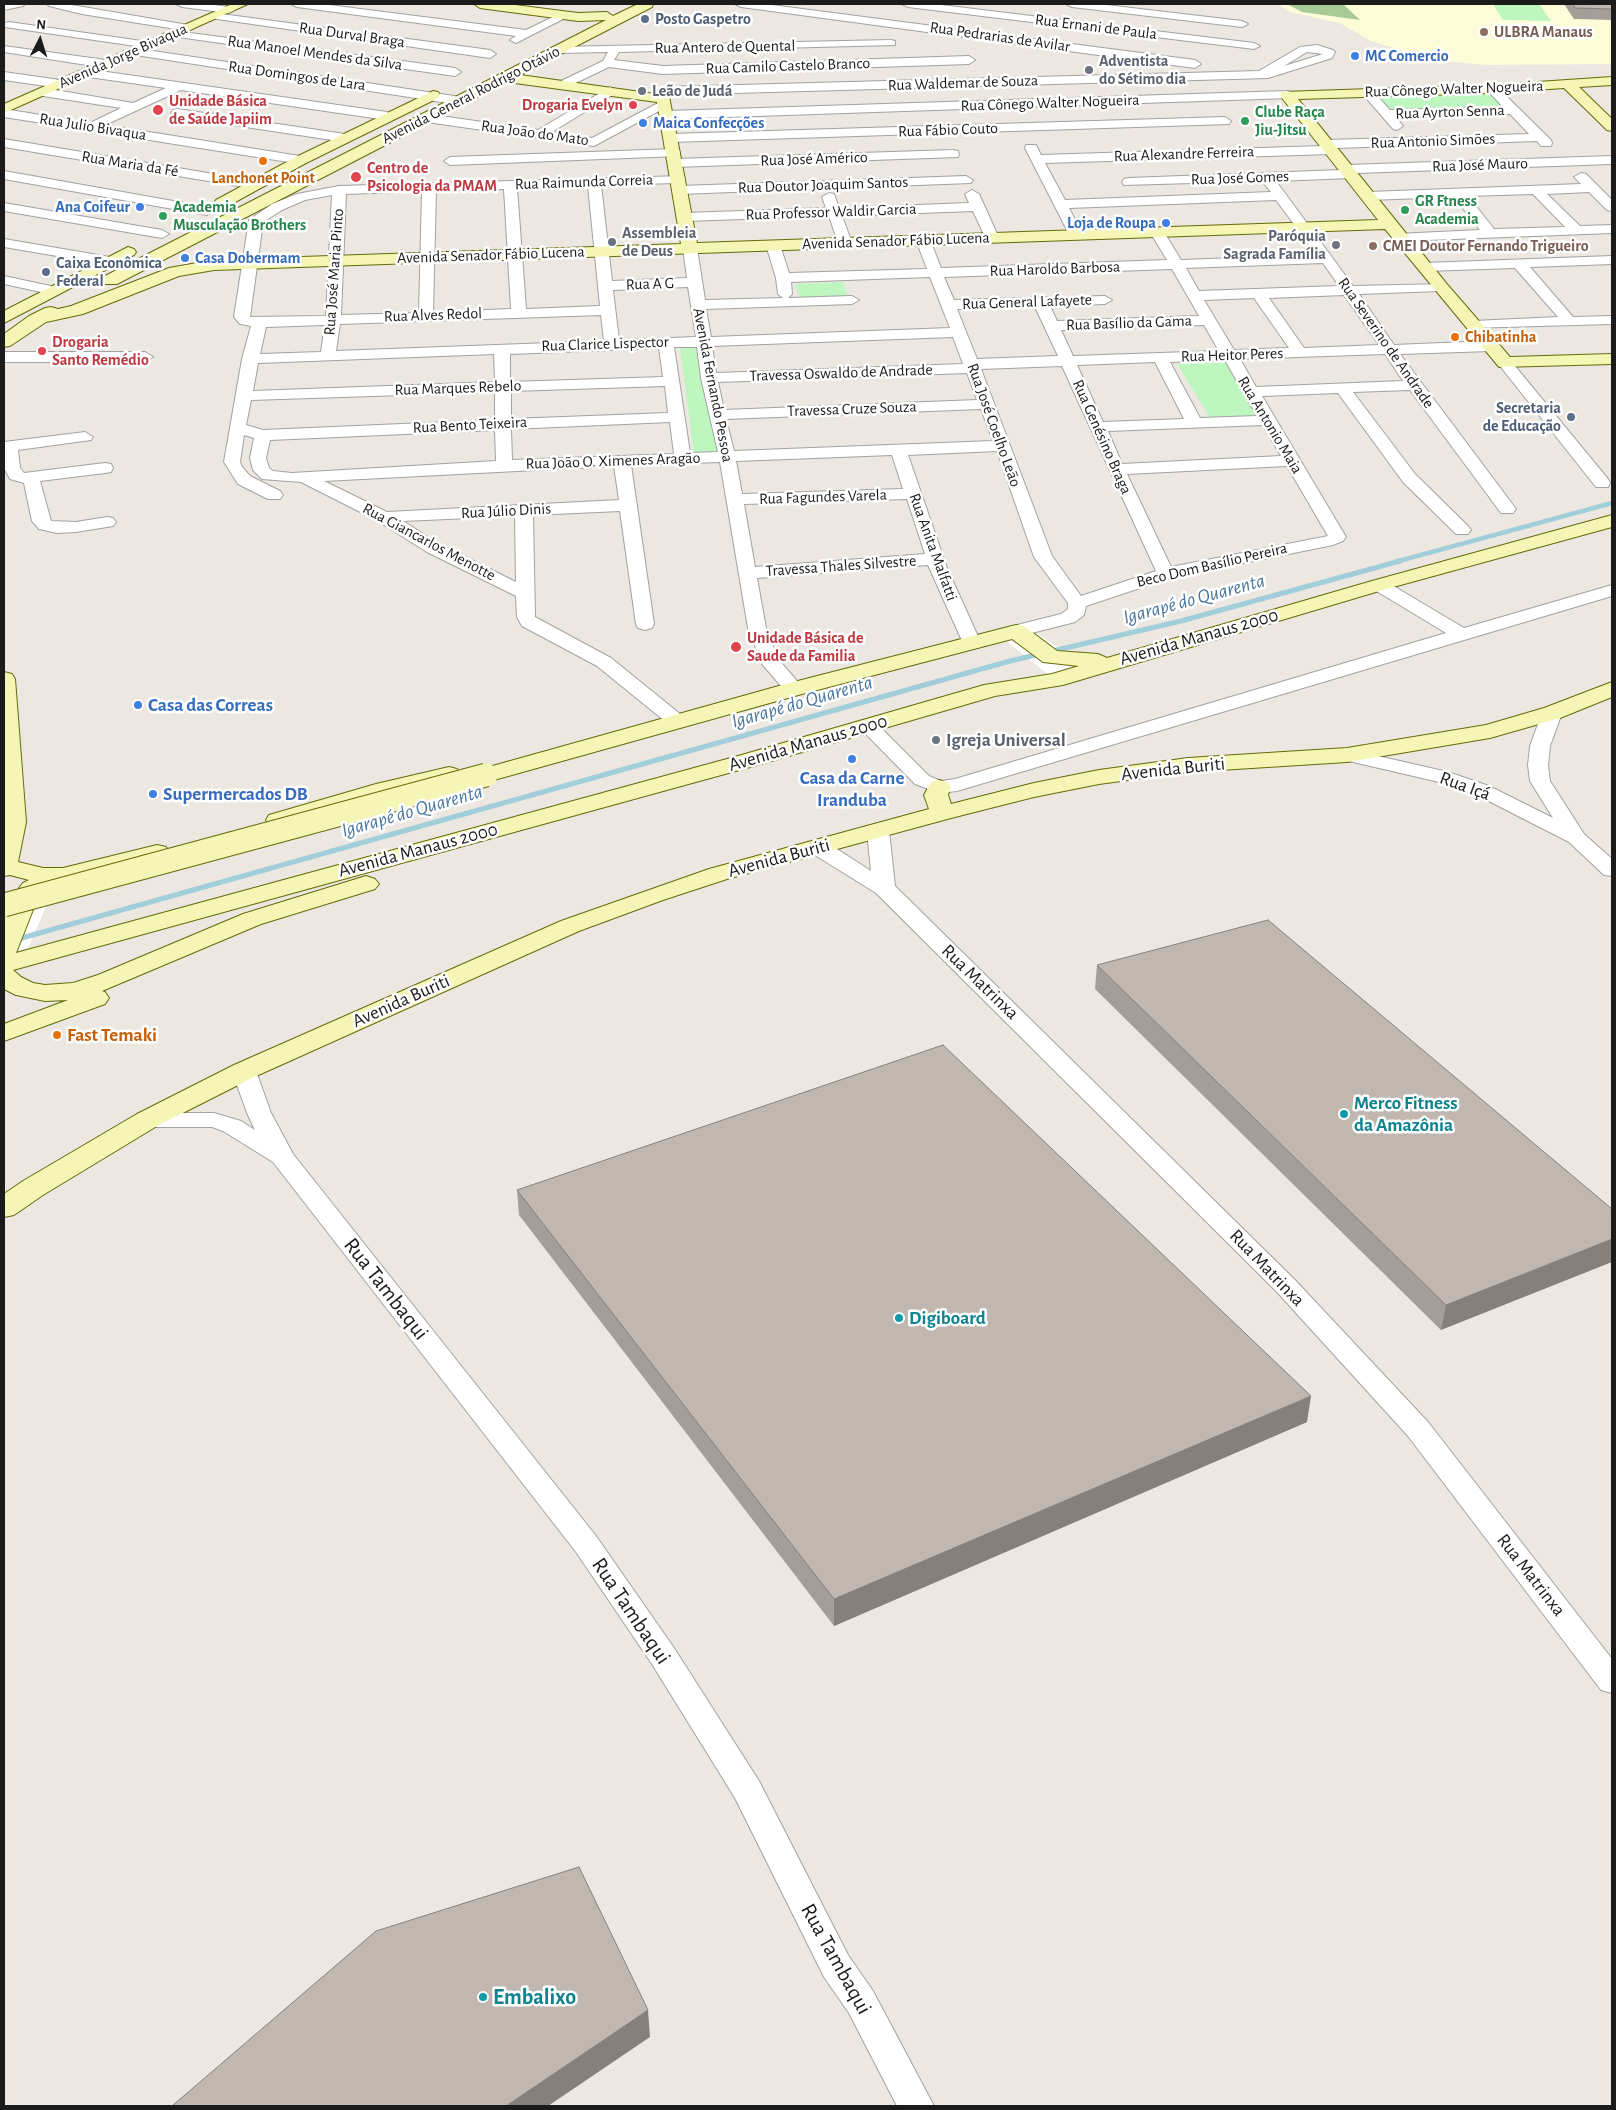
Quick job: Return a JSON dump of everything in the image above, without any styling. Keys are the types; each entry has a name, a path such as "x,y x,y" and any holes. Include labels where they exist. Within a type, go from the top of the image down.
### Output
{"street":[{"path":"4,7 19,4"},
{"path":"55,4 76,10 188,28"},
{"path":"182,4 229,10"},
{"name":"Avenida Jorge Bivaqua","path":"6,108 242,4"},
{"path":"297,4 529,34"},
{"path":"480,4 577,19"},
{"path":"502,54 529,34 577,19 607,16 630,4"},
{"name":"Avenida General Rodrigo Otávio","path":"4,342 35,320 647,4"},
{"name":"Rua Pedrarias de Avilar","path":"741,4 1011,38 1263,73"},
{"name":"Rua Ernani de Paula","path":"908,4 1254,46"},
{"path":"1072,4 1242,24"},
{"path":"862,19 876,9"},
{"path":"1011,38 1051,9"},
{"name":"Rua Durval Braga","path":"214,16 502,54"},
{"name":"Avenida General Rodrigo Otávio","path":"4,318 301,160 431,96 471,70 577,19"},
{"path":"303,77 419,20"},
{"path":"9,25 149,45"},
{"name":"Rua Manoel Mendes da Silva","path":"175,34 342,57 471,70"},
{"name":"Rua Waldemar de Souza","path":"665,102 911,84 1263,73 1329,54 1327,50 1309,42 1298,52 1263,73"},
{"name":"Rua Antero de Quental","path":"559,50 891,43"},
{"path":"4,49 106,64"},
{"path":"565,84 607,63 615,50"},
{"name":"Rua Domingos de Lara","path":"133,52 461,101"},
{"name":"Rua Camilo Castelo Branco","path":"607,63 663,70 969,60"},
{"path":"901,62 920,107 938,130 953,154 992,238"},
{"path":"131,134 177,113 245,69"},
{"path":"415,94 471,70 489,77 507,77 565,84 665,102"},
{"name":"Avenida Fernando Pessoa","path":"663,70 665,102 690,248 709,378 727,457 747,573 762,643 769,660 794,689"},
{"path":"86,72 180,86 199,98"},
{"path":"1263,73 1287,95 1440,287 1491,346 1602,483"},
{"path":"4,76 60,84"},
{"name":"Rua Cônego Walter Nogueira","path":"665,102 920,107 1492,88 1612,81"},
{"path":"222,84 387,116"},
{"path":"1568,85 1612,126"},
{"path":"91,127 180,86"},
{"path":"1492,88 1612,207"},
{"path":"540,134 610,91"},
{"path":"43,92 136,107"},
{"path":"1367,92 1409,141"},
{"path":"1207,98 1252,152"},
{"name":"Rua João do Mato","path":"427,118 597,142 665,102"},
{"name":"Rua Julio Bivaqua","path":"6,108 112,131 301,160"},
{"name":"Rua Ayrton Senna","path":"1386,114 1513,110"},
{"path":"177,113 345,138"},
{"name":"Rua Fábio Couto","path":"674,152 938,130 1225,121"},
{"path":"1020,128 1076,235"},
{"path":"62,153 112,131"},
{"name":"Rua Antonio Simões","path":"1329,147 1409,141 1540,137"},
{"name":"Rua Maria da Fé","path":"4,143 256,185"},
{"name":"Rua Alexandre Ferreira","path":"1036,159 1252,152 1329,147"},
{"path":"450,161 674,152"},
{"name":"Rua José Américo","path":"674,152 816,158 953,154"},
{"path":"1113,156 1141,201"},
{"path":"816,158 844,242"},
{"name":"Rua José Mauro","path":"1349,172 1612,160"},
{"path":"26,210 126,163"},
{"name":"Rua José Gomes","path":"1128,182 1349,172"},
{"path":"4,175 207,211"},
{"name":"Rua Severino de Andrade","path":"1266,177 1327,259 1414,385 1507,509"},
{"name":"Rua Doutor Joaquim Santos","path":"679,184 825,184 966,180"},
{"path":"594,182 604,286 612,344"},
{"name":"Rua Raimunda Correia","path":"250,263 256,220 277,207 302,197 339,190 594,182 679,184"},
{"path":"510,185 519,312"},
{"path":"426,316 429,187"},
{"path":"1368,196 1592,188"},
{"name":"Rua José Maria Pinto","path":"328,355 333,319 337,260 339,190"},
{"path":"1536,190 1577,230"},
{"path":"1457,192 1490,233"},
{"path":"1061,204 1280,196"},
{"path":"4,207 162,234"},
{"name":"Rua Professor Waldir Garcia","path":"685,217 978,207"},
{"name":"Avenida Senador Fábio Lucena","path":"35,320 77,310 175,272 214,265 1390,224"},
{"path":"1400,237 1612,229"},
{"name":"Rua Antonio Maia","path":"1156,232 1228,355 1269,420 1291,461 1337,534 1333,540"},
{"name":"Rua José Coelho Leão","path":"923,240 973,366 1043,557 1077,603"},
{"path":"4,242 110,261"},
{"path":"773,245 783,278 786,302"},
{"name":"Rua Haroldo Barbosa","path":"783,278 1327,259"},
{"path":"250,263 241,317 245,322 259,323 250,359 232,462 234,468 244,480 274,495"},
{"path":"1425,267 1609,263"},
{"path":"1519,264 1569,322"},
{"path":"1089,268 1118,323"},
{"path":"848,276 854,297 852,300 864,335"},
{"path":"4,280 55,290"},
{"name":"Rua A G","path":"604,286 695,282"},
{"path":"1193,296 1440,287"},
{"path":"1258,293 1299,352"},
{"path":"697,305 852,300"},
{"name":"Rua General Lafayete","path":"949,305 1105,300"},
{"name":"Rua Genésino Braga","path":"1040,302 1116,469 1166,572"},
{"name":"Rua Alves Redol","path":"259,323 607,310"},
{"name":"Rua Basílio da Gama","path":"1050,326 1208,320"},
{"path":"1473,325 1612,320"},
{"name":"Rua Clarice Lispector","path":"250,359 703,340 959,332"},
{"path":"666,342 683,459"},
{"name":"Rua Heitor Peres","path":"973,366 1160,357 1491,346"},
{"path":"502,348 504,465"},
{"path":"4,357 145,357"},
{"path":"1160,357 1194,422"},
{"path":"1505,363 1612,359"},
{"name":"Travessa Oswaldo de Andrade","path":"709,378 973,366"},
{"name":"Rua Marques Rebelo","path":"243,396 672,381"},
{"path":"1251,392 1414,385"},
{"path":"1342,388 1409,478 1462,530"},
{"name":"Travessa Cruze Souza","path":"718,415 987,404"},
{"name":"Rua Bento Teixeira","path":"237,428 263,435 503,423 677,417"},
{"path":"1098,427 1269,420"},
{"name":"Rua João O. Ximenes Aragão","path":"263,435 258,458 261,470 277,478 305,478 335,474 504,465 1003,446"},
{"path":"85,437 6,447 16,475 31,478 105,468"},
{"name":"Rua Anita Malfatti","path":"899,451 935,559 972,643"},
{"path":"622,461 645,624"},
{"path":"1116,469 1291,461"},
{"path":"31,478 41,521 45,525 57,528 107,522"},
{"name":"Rua Giancarlos Menotte","path":"305,478 384,517 433,548 525,593"},
{"name":"Rua Fagundes Varela","path":"733,499 914,494"},
{"name":"Rua Júlio Dinis","path":"384,517 629,504"},
{"path":"524,510 526,618 529,622 604,662 678,722"},
{"name":"Avenida Manaus 2000","path":"4,964 746,761 992,690 1055,680 1379,585 1612,521"},
{"name":"Beco Dom Basílio Pereira","path":"1077,603 1166,572 1333,540"},
{"name":"Travessa Thales Silvestre","path":"747,573 935,559"},
{"path":"1379,585 1460,634"},
{"path":"868,726 922,780 939,787 957,785 1612,590"},
{"path":"10,913 486,775 794,689 972,643 1021,635 1068,618 1077,612 1077,603"},
{"path":"1021,635 1049,655 1091,661 1124,659"},
{"path":"992,690 1037,671 1049,655"},
{"path":"4,679 14,822 4,867 36,875 63,876"},
{"name":"Avenida Buriti","path":"4,1208 41,1183 147,1120 244,1070 570,926 654,894 942,813 1099,777 1188,765 1346,755 1434,742 1490,731 1552,713 1612,689"},
{"name":"Rua Içá","path":"1552,713 1540,746 1538,765 1540,781 1576,838"},
{"name":"Rua Içá","path":"1346,755 1441,776 1482,790 1576,838 1612,870"},
{"path":"4,975 12,983 25,989 63,993 107,981 221,930 271,912 677,790 713,777 746,761"},
{"path":"4,951 10,913 32,888 63,876 384,789 482,767 532,762"},
{"path":"939,787 936,795 942,813"},
{"path":"878,832 884,888"},
{"name":"Rua Matrinxa","path":"818,847 884,888 1069,1068 1293,1293 1418,1429 1612,1681"},
{"path":"4,1033 78,1007 127,984 170,954"},
{"name":"Rua Tambaqui","path":"244,1070 259,1114 282,1157 586,1544 663,1656 747,1790 836,1966 861,2002 916,2106"},
{"name":"Rua Tambaqui","path":"147,1120 214,1120 232,1126 282,1157"}],"shaded area":[{"name":"ULBRA Manaus","path":"1277,4 1612,4 1612,64 1487,65 1432,60 1371,41 1340,23 1290,12"}],"green space":[{"path":"1287,4 1343,4 1360,20 1302,12"},
{"path":"1493,4 1540,5 1551,21 1503,20"},
{"path":"1486,84 1510,110 1388,113 1369,91 1369,87"},
{"path":"843,282 849,299 801,301 795,284"},
{"path":"698,346 718,454 694,455 680,347"},
{"path":"1227,362 1262,417 1211,419 1177,364"}],"pier":[{"path":"1029,628 1090,669 1055,680 999,635"},
{"path":"47,904 28,948 4,955 4,916"}],"building":[{"path":"1573,4 1612,4 1612,9 1575,8"},
{"name":"Merco Fitness da Amazônia","path":"1268,920 1612,1209 1612,1239 1446,1305 1097,965"},
{"name":"Digiboard","path":"943,1045 1311,1396 834,1599 517,1190"},
{"name":"Embalixo","path":"579,1867 648,2010 506,2106 172,2106 376,1931"}],"waterway":[{"name":"Igarapé do Quarenta","path":"1395,562 1612,503"},
{"name":"Igarapé do Quarenta","path":"4,943 1010,661 1181,621 1400,561"}],"place":[{"name":"Posto Gaspetro","path":"645,19"},
{"name":"ULBRA Manaus","path":"1484,32"},
{"name":"MC Comercio","path":"1355,56"},
{"name":"Adventista do Sétimo dia","path":"1089,70"},
{"name":"Leão de Judá","path":"642,91"},
{"name":"Drogaria Evelyn","path":"633,105"},
{"name":"Unidade Básica de Saúde Japiim","path":"158,110"},
{"name":"Clube Raça Jiu-Jitsu","path":"1245,121"},
{"name":"Maica Confecções","path":"643,123"},
{"name":"Lanchonet Point","path":"263,161"},
{"name":"Centro de Psicologia da PMAM","path":"356,177"},
{"name":"Ana Coifeur","path":"140,207"},
{"name":"GR Ftness Academia","path":"1405,210"},
{"name":"Academia Musculação Brothers","path":"163,216"},
{"name":"Loja de Roupa","path":"1166,223"},
{"name":"Assembleia de Deus","path":"612,242"},
{"name":"Paróquia Sagrada Família","path":"1336,245"},
{"name":"CMEI Doutor Fernando Trigueiro","path":"1373,246"},
{"name":"Casa Dobermam","path":"185,258"},
{"name":"Caixa Econômica Federal","path":"46,272"},
{"name":"Chibatinha","path":"1455,337"},
{"name":"Drogaria Santo Remédio","path":"42,351"},
{"name":"Secretaria de Educação","path":"1571,417"},
{"name":"Unidade Básica de Saude da Familia","path":"736,647"},
{"name":"Casa das Correas","path":"138,705"},
{"name":"Igreja Universal","path":"936,740"},
{"name":"Casa da Carne Iranduba","path":"852,759"},
{"name":"Supermercados DB","path":"153,794"},
{"name":"Fast Temaki","path":"57,1035"},
{"name":"Merco Fitness da Amazônia","path":"1344,1114"},
{"name":"Digiboard","path":"899,1318"},
{"name":"Embalixo","path":"483,1997"}]}
